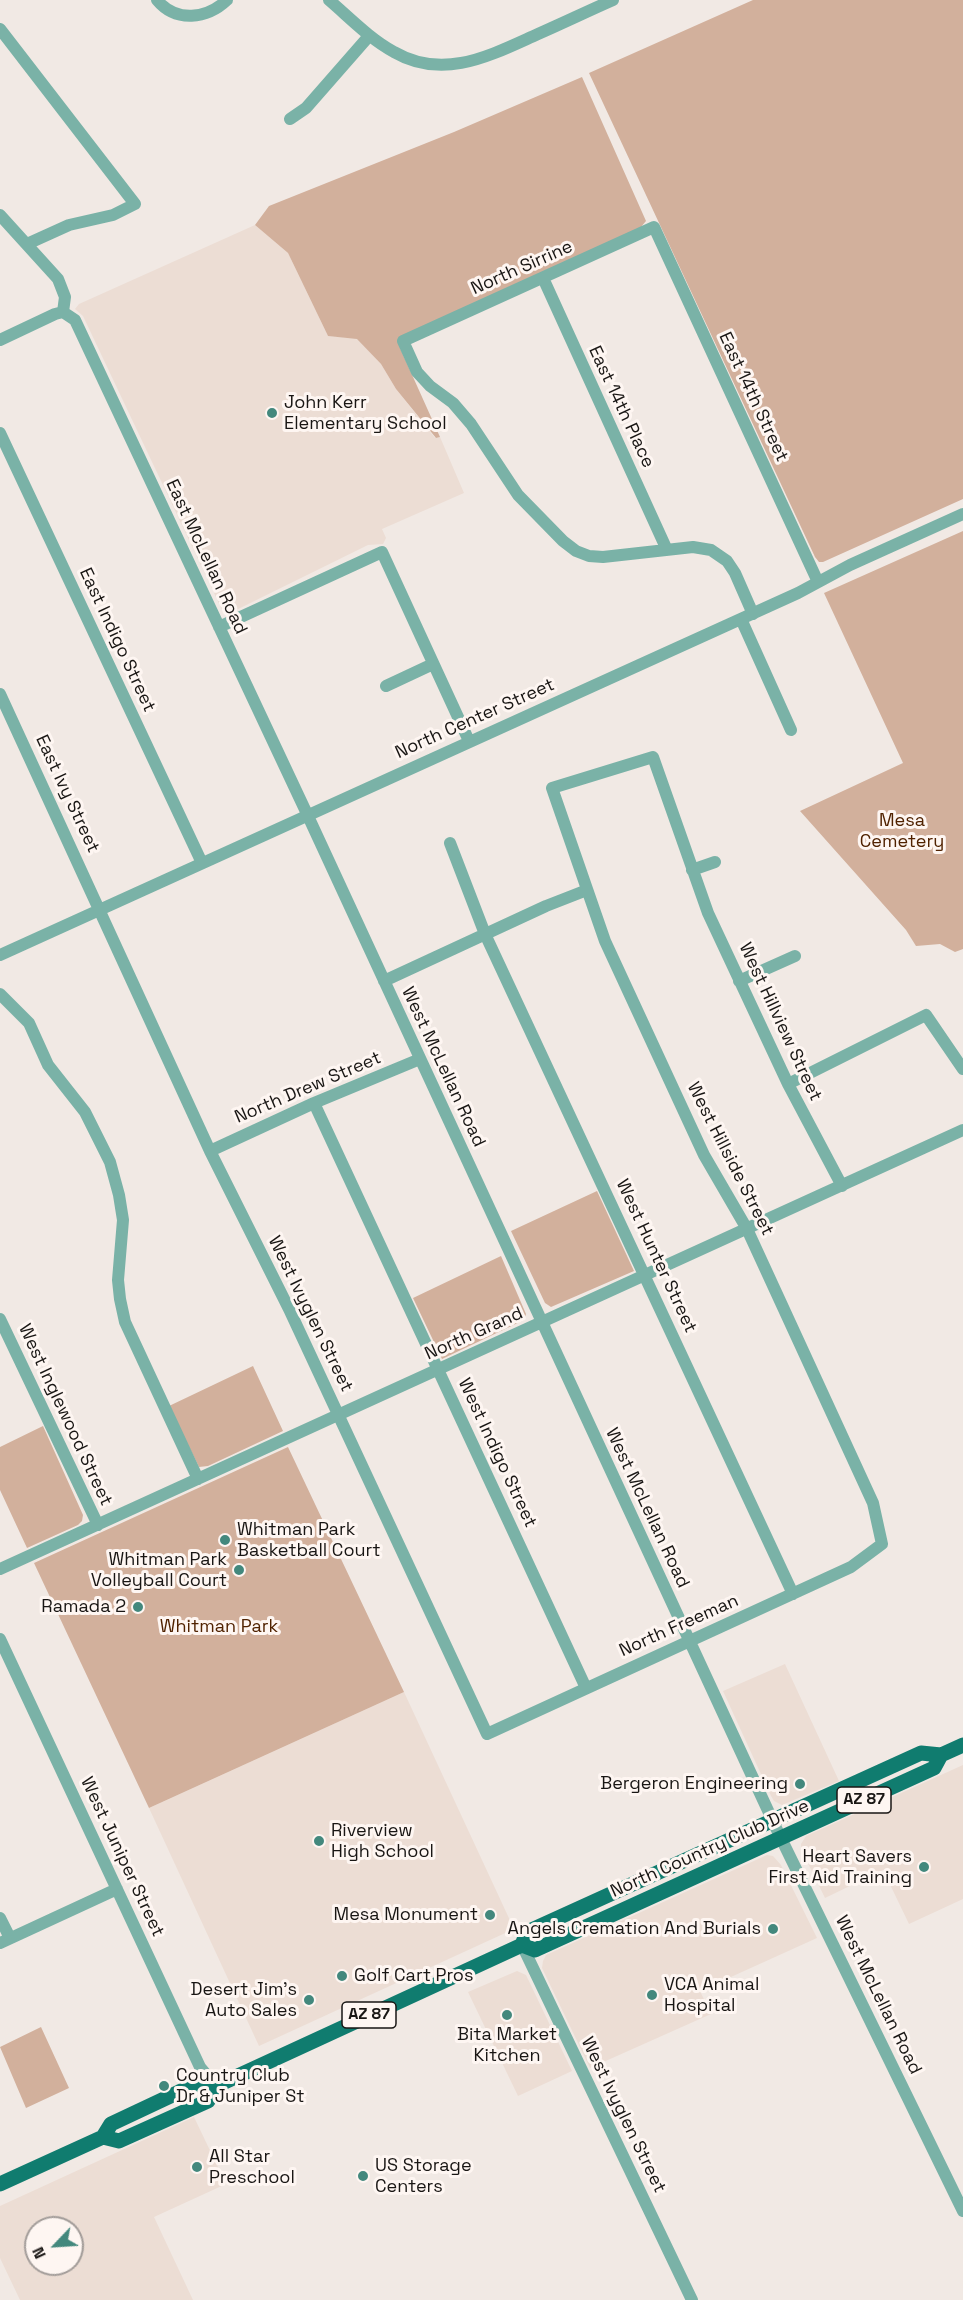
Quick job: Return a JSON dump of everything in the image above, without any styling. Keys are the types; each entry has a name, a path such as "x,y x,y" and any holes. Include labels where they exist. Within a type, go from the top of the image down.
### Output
{"main road":[{"name":"North Country Club Drive","path":"0,2184 103,2137 111,2124 180,2092 200,2083 216,2086 522,1945 527,1932 921,1753 941,1755 963,1745"},
{"name":"North Country Club Drive","path":"522,1945 535,1950 934,1768 941,1755"}],"street":[{"path":"157,0 161,5 182,15 203,15 227,0"},
{"path":"329,0 369,36 395,53 419,62 458,64 482,59 613,0"},
{"path":"0,29 135,204 113,215 69,225 27,244"},
{"path":"290,119 306,108 369,36"},
{"name":"East McLellan Road","path":"0,215 52,271 62,287 66,314 75,320 308,816"},
{"name":"North Sirrine","path":"654,227 403,341 417,372 430,386 453,403 518,495 562,541 576,551 589,556 603,557 667,550"},
{"name":"East 14th Street","path":"654,227 818,582"},
{"name":"East 14th Place","path":"543,278 667,550"},
{"path":"0,340 66,314"},
{"name":"East Indigo Street","path":"0,433 202,863"},
{"name":"North Center Street","path":"0,955 753,614 850,565 963,513"},
{"path":"667,550 693,547 711,550 727,561 735,573 753,614"},
{"path":"219,627 382,552 469,741"},
{"path":"741,619 791,730"},
{"path":"386,686 433,664"},
{"name":"East Ivy Street","path":"0,693 101,909"},
{"name":"West Hillside Street","path":"654,757 552,788 605,941 704,1155 747,1229 873,1503 882,1544"},
{"name":"West Hillview Street","path":"654,757 708,913 788,1084 842,1186"},
{"name":"West McLellan Road","path":"308,816 772,1821 956,2183 963,2211"},
{"name":"West Hunter Street","path":"450,843 485,934 793,1594"},
{"path":"692,870 715,862"},
{"path":"384,981 546,906 587,890"},
{"name":"West Ivyglen Street","path":"101,909 210,1151 339,1416 487,1734"},
{"path":"740,981 795,956"},
{"path":"0,994 29,1023 48,1065 82,1106 110,1162 123,1220 118,1280 125,1322 198,1479"},
{"path":"788,1084 926,1015 963,1069"},
{"name":"North Drew Street","path":"210,1151 314,1102 420,1059"},
{"name":"West Indigo Street","path":"314,1102 586,1688"},
{"name":"North Grand","path":"0,1569 542,1324 963,1130"},
{"name":"West Inglewood Street","path":"0,1319 98,1525"},
{"name":"North Freeman","path":"487,1734 851,1568 882,1544"},
{"name":"West Juniper Street","path":"0,1639 200,2067 216,2086"},
{"path":"0,1917 5,1940 117,1889"},
{"name":"West Ivyglen Street","path":"522,1945 692,2300"}],"shaded area":[{"name":"John Kerr Elementary School","path":"255,225 288,253 328,336 357,338 381,364 396,389 435,438 440,437 464,493 382,529 386,538 383,544 368,545 228,614 223,612 83,316 75,309 79,304"},
{"path":"785,1664 839,1781 782,1805 774,1801 771,1796 723,1691"},
{"name":"Riverview High School","path":"404,1692 514,1929 259,2046 149,1808"},
{"path":"963,1765 963,1899 909,1924 883,1870 825,1898 801,1849 806,1836"},
{"path":"767,1855 773,1856 781,1865 817,1938 700,1991 711,2014 590,2068 542,1968 546,1955"},
{"path":"517,1971 526,1975 572,2071 518,2096 468,1992"},
{"path":"194,2117 226,2184 154,2217 193,2300 20,2300 0,2258 0,2206"}],"green space":[{"path":"753,0 963,0 963,499 823,562 819,562 815,557 589,73"},
{"path":"582,77 646,221 641,227 400,348 440,437 436,438 396,389 381,364 357,339 328,336 288,253 255,225 269,206 454,132"},
{"name":"Mesa Cemetery","path":"963,531 963,949 955,952 940,944 916,946 906,930 800,811 903,763 824,593"},
{"path":"597,1191 634,1271 551,1307 545,1303 511,1231"},
{"path":"501,1256 526,1314 524,1320 442,1359 413,1298"},
{"path":"253,1366 283,1431 208,1466 199,1467 169,1406"},
{"path":"43,1426 83,1515 78,1525 27,1548 0,1490 0,1447"},
{"name":"Whitman Park","path":"288,1447 404,1692 149,1808 34,1563"},
{"path":"41,2027 69,2088 26,2108 0,2047"}],"place":[{"name":"John Kerr Elementary School","path":"272,413"},
{"name":"Whitman Park Basketball Court","path":"225,1540"},
{"name":"Whitman Park Volleyball Court","path":"239,1570"},
{"name":"Ramada 2","path":"138,1607"},
{"name":"Bergeron Engineering","path":"800,1784"},
{"name":"Riverview High School","path":"319,1841"},
{"name":"Heart Savers First Aid Training","path":"924,1867"},
{"name":"Mesa Monument","path":"490,1915"},
{"name":"Angels Cremation And Burials","path":"773,1929"},
{"name":"Golf Cart Pros","path":"342,1976"},
{"name":"VCA Animal Hospital","path":"652,1995"},
{"name":"Desert Jim's Auto Sales","path":"309,2000"},
{"name":"Bita Market Kitchen","path":"507,2015"},
{"name":"Country Club Dr & Juniper St","path":"164,2086"},
{"name":"All Star Preschool","path":"197,2167"},
{"name":"US Storage Centers","path":"363,2176"}]}
